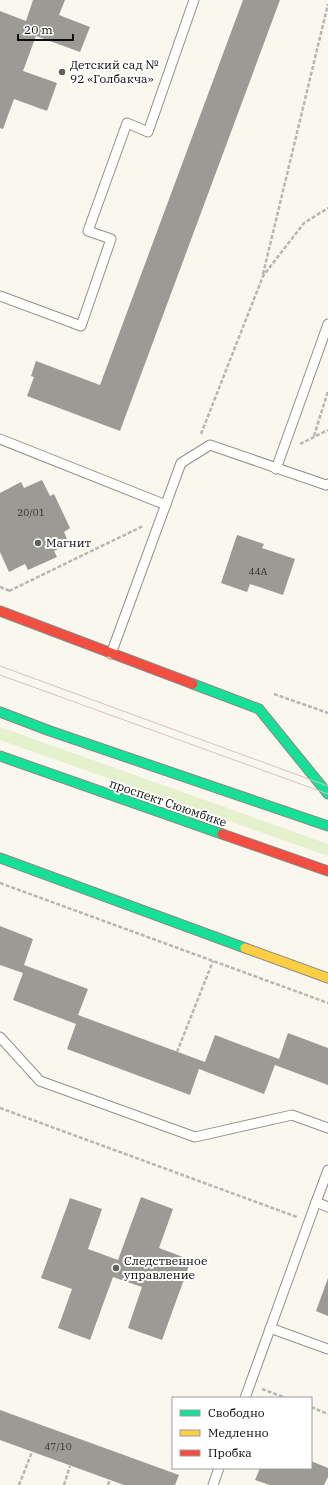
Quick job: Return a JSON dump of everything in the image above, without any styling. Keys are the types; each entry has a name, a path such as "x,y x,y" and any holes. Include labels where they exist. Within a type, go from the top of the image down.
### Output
{"street":[{"path":"0,611 110,654 259,709 328,794"},
{"path":"0,712 50,731 328,826"},
{"name":"проспект Сююмбике","path":"0,756 328,871"},
{"path":"0,858 328,978"}],"lane":[{"path":"0,296 81,326 111,239 88,231 127,123 148,132 194,0"},
{"path":"276,469 328,324"},
{"path":"0,439 166,505"},
{"path":"110,654 181,463 210,445 276,469 326,485 328,484"},
{"path":"0,1037 40,1081 195,1137 292,1115 328,1128"},
{"path":"245,1397 328,1170"},
{"path":"316,1202 328,1207"},
{"path":"270,1328 328,1349"},
{"path":"213,1485 220,1469"}],"path":[{"path":"193,455 263,276 328,4"},
{"path":"263,276 304,223 328,208"},
{"path":"314,437 328,391"},
{"path":"282,452 328,430"},
{"path":"9,591 162,516"},
{"path":"299,703 328,713"},
{"path":"0,883 328,1003"},
{"path":"177,1052 213,961"},
{"path":"0,1108 309,1222"},
{"path":"250,1384 283,1397"},
{"path":"312,1407 328,1414"},
{"path":"19,1485 32,1452"},
{"path":"64,1485 70,1466"},
{"path":"108,1485 110,1480"}],"green space":[{"path":"0,727 328,844 328,856 0,740"}],"building":[{"path":"33,0 65,0 59,15 90,27 80,52 36,36 23,71 57,83 47,111 14,99 3,129 0,128 0,11 26,21"},
{"path":"243,0 280,0 120,431 27,396 34,377 31,376 36,361 100,385"},
{"path":"42,480 50,496 54,494 70,528 64,532 69,544 54,551 57,557 28,570 25,564 9,572 0,552 0,493 21,482 24,488"},
{"path":"237,535 264,544 262,548 295,559 283,595 250,584 247,592 221,583"},
{"path":"0,926 33,939 24,965 88,989 78,1015 205,1062 215,1035 279,1059 288,1033 328,1048 328,1085 275,1065 264,1094 199,1069 190,1095 67,1049 76,1024 13,1000 23,973 0,965"},
{"name":"Следственное управление","path":"141,1197 173,1209 159,1248 191,1260 162,1340 128,1328 142,1287 113,1277 90,1340 58,1328 72,1289 41,1278 70,1198 102,1209 88,1249 118,1260"},
{"path":"328,1278 328,1316 316,1311"},
{"path":"0,1410 179,1475 175,1485 124,1485 0,1440"},
{"path":"312,1461 328,1468 328,1477 324,1485 270,1485 255,1480 260,1469 312,1469"}],"tram line":[{"path":"0,666 328,786"},
{"path":"0,675 328,794"}],"traffic: fast":[{"path":"193,684 259,709 328,794"},
{"path":"0,712 50,731 328,826"},
{"path":"0,756 222,834"},
{"path":"0,858 245,948"}],"traffic: slow":[{"path":"245,948 328,978"}],"traffic: jam":[{"path":"0,611 193,684"},
{"path":"222,834 328,871"}],"place":[{"name":"Детский сад № 92 «Голбакча»","path":"62,72"},
{"name":"Магнит","path":"38,543"},
{"name":"Следственное управление","path":"116,1268"}]}
